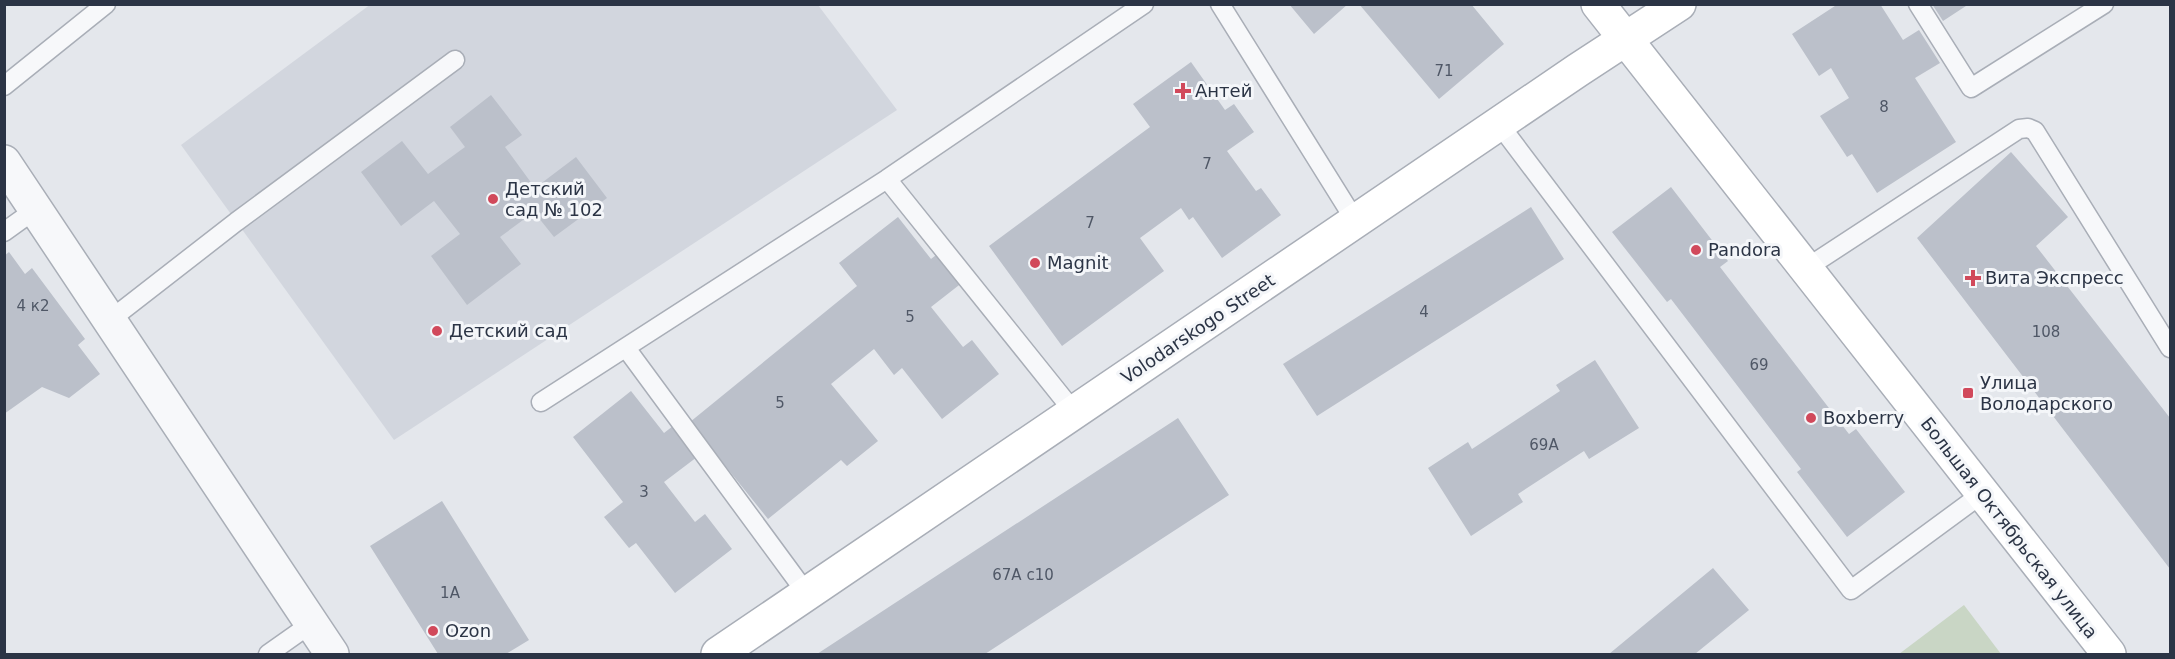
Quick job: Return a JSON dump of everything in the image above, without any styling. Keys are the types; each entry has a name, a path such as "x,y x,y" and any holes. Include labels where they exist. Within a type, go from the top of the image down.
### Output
{"street":[{"name":"Большая Октябрьская улица","path":"1598,4 2109,654"},
{"name":"Volodarskogo Street","path":"718,654 1679,4"},
{"path":"4,162 332,654"}],"lane":[{"path":"4,86 106,4"},
{"path":"541,402 887,179 1144,4"},
{"path":"1220,4 1356,222"},
{"path":"1918,4 1971,88 2104,4"},
{"path":"110,320 236,222 455,60"},
{"path":"1499,124 1851,590 1983,493"},
{"path":"1805,269 2019,129 2028,128 2035,131 2164,323 2170,348"},
{"path":"887,179 1074,412"},
{"path":"4,232 36,209"},
{"path":"626,348 807,594"},
{"path":"268,654 312,623"}],"shaded area":[{"name":"Детский сад","path":"371,4 818,5 897,110 394,440 181,145"}],"green space":[{"path":"1964,605 2001,654 1899,654"}],"building":[{"path":"1289,4 1348,4 1314,34"},
{"path":"1359,4 1471,4 1504,44 1439,99"},
{"path":"1838,4 1880,4 1903,40 1919,30 1940,63 1915,78 1956,142 1877,193 1852,154 1847,157 1820,116 1849,98 1831,68 1819,76 1792,34"},
{"path":"1932,4 1969,4 1943,21"},
{"path":"1191,62 1225,110 1234,104 1254,132 1227,151 1256,191 1261,188 1281,215 1222,258 1193,217 1189,220 1181,208 1140,238 1164,271 1062,346 989,246 1150,127 1133,104"},
{"name":"Детский сад № 102","path":"491,95 522,135 505,147 535,188 576,157 607,198 554,237 534,212 500,237 521,264 467,305 431,256 460,234 434,201 401,226 361,172 402,141 428,174 465,147 450,127"},
{"path":"2011,152 2068,217 2036,246 2170,418 2170,569 1917,238"},
{"path":"1671,187 1728,261 1720,267 1849,434 1856,429 1905,492 1847,537 1797,472 1801,469 1671,299 1667,302 1612,232"},
{"path":"1531,207 1564,259 1317,416 1283,364"},
{"path":"898,217 931,259 940,252 963,282 931,307 963,347 972,340 999,374 942,419 902,368 894,375 874,349 831,384 878,441 847,466 841,460 768,519 690,422 857,286 839,263"},
{"path":"9,252 25,274 32,268 85,339 78,345 100,374 69,398 42,387 4,414 4,256"},
{"path":"1595,360 1639,428 1589,459 1584,451 1518,494 1523,502 1471,536 1428,468 1468,442 1472,449 1560,391 1556,385"},
{"path":"631,391 664,433 673,426 697,457 664,482 695,522 705,514 732,549 675,593 636,543 629,548 604,517 623,502 573,437"},
{"path":"1178,418 1229,495 985,654 817,654"},
{"path":"442,501 529,640 506,654 438,654 370,546"},
{"path":"1713,568 1749,610 1695,654 1609,654"}],"place":[{"name":"Антей","path":"1183,91"},
{"name":"Детский сад № 102","path":"493,199"},
{"name":"Pandora","path":"1696,250"},
{"name":"Magnit","path":"1035,263"},
{"name":"Вита Экспресс","path":"1973,278"},
{"name":"Детский сад","path":"437,331"},
{"name":"Улица Володарского","path":"1968,393"},
{"name":"Boxberry","path":"1811,418"},
{"name":"Ozon","path":"433,631"}]}
